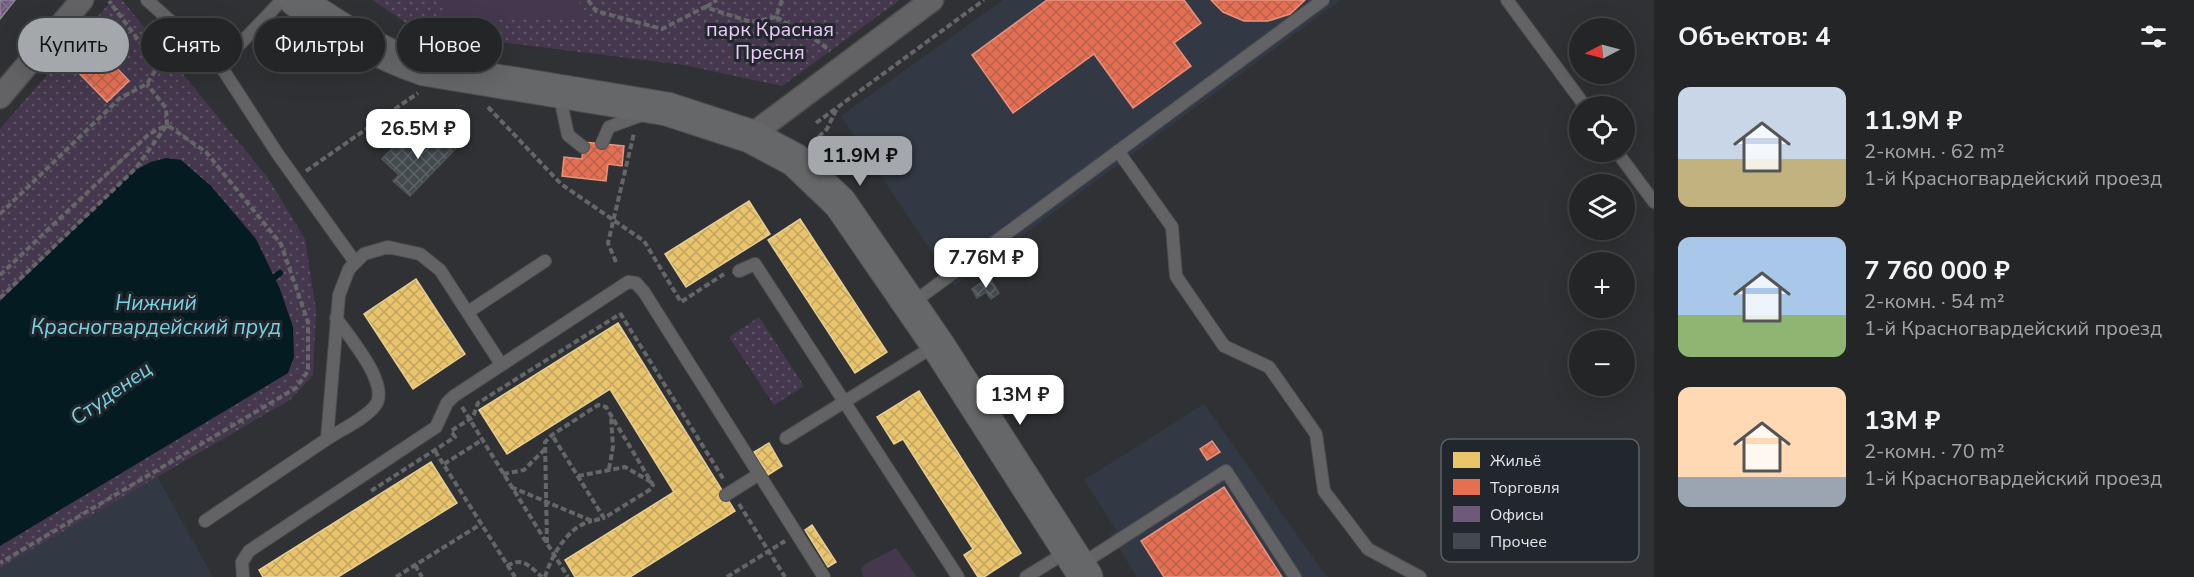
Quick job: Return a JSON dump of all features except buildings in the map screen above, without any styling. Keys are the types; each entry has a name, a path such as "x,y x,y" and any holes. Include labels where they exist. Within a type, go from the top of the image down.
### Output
{"street":[{"path":"0,97 82,0"},
{"path":"296,0 361,44 393,59 424,69 559,92 750,136 795,160 823,184 840,203 937,344 1078,565"},
{"path":"750,136 932,0"}],"lane":[{"path":"147,0 167,18"},
{"path":"242,42 282,0"},
{"path":"910,305 1323,0"},
{"path":"1507,0 1578,96"},
{"path":"225,72 295,179 355,261"},
{"path":"559,92 568,135 583,147"},
{"path":"602,143 609,128 652,112"},
{"path":"1118,152 1172,227 1176,276 1224,346 1269,368 1316,434 1324,491 1368,549 1420,577"},
{"path":"1624,162 1654,202"},
{"path":"327,439 336,318 341,286 355,261 379,248 402,248 420,254 440,270 501,364"},
{"path":"468,312 545,261"},
{"path":"739,271 755,264 958,577"},
{"path":"243,577 241,567 249,551 436,427 451,398 624,283 636,284 644,292 824,577"},
{"path":"205,521 374,408 380,394 375,377 336,318"},
{"path":"786,438 937,344"},
{"path":"1026,577 1078,565 1226,471 1295,577"},
{"path":"729,493 759,474"}],"path":[{"path":"588,0 596,11 662,29 717,0"},
{"path":"776,17 782,0"},
{"path":"816,123 984,0"},
{"path":"0,214 120,98 147,84 158,66 109,1"},
{"path":"705,7 751,22 776,17 796,30 813,36 830,51"},
{"path":"0,298 136,168 166,125 166,108 147,84"},
{"path":"295,179 418,92"},
{"path":"488,107 561,184 644,240 681,302 726,273 739,271"},
{"path":"810,146 827,129 837,108"},
{"path":"616,262 608,247 614,220 652,112"},
{"path":"0,275 149,134 166,125"},
{"path":"0,563 296,388 308,371 308,322 281,244 206,152 166,125"},
{"path":"616,307 729,493 785,577"},
{"path":"420,460 455,437 451,431 472,417 478,403 620,314"},
{"path":"547,543 544,450 547,438 598,405 606,407 611,414 653,485"},
{"path":"609,469 613,447 611,414"},
{"path":"472,424 568,577"},
{"path":"552,435 604,518"},
{"path":"444,464 482,440"},
{"path":"504,474 524,470 544,450"},
{"path":"439,457 514,577"},
{"path":"578,476 609,469 629,468 644,476 653,485"},
{"path":"507,566 516,560 522,561 543,577 554,555 575,528 604,518 651,489 653,485"},
{"path":"511,486 592,521"},
{"path":"396,577 481,524"},
{"path":"728,577 797,533"},
{"path":"415,565 422,577"}],"shaded area":[{"path":"1003,0 1341,0 954,286 841,116"},
{"path":"1204,404 1327,577 1137,577 1110,535 1116,530 1084,480"},
{"path":"157,476 213,577 0,577 0,568"}],"green space":[{"name":"Нижний Красногвардейский пруд","path":"112,0 122,0 141,23 141,72 181,72 268,178 305,239 316,310 313,375 290,400 0,568 0,129 49,72 129,72 129,18 96,18"},
{"name":"парк Красная Пресня","path":"373,0 900,0 782,86 684,65 502,42 502,18 399,18"},
{"path":"443,0 577,0 590,17 502,18 444,18"},
{"path":"759,317 804,386 774,405 729,337"},
{"path":"896,548 917,577 863,577 861,569 865,564"}],"water":[{"name":"Нижний Красногвардейский пруд","path":"166,158 181,160 211,186 256,239 280,289 293,327 294,357 288,373 0,546 0,301 134,171 151,162"}],"waterway":[{"name":"Студенец","path":"268,282 280,273"}]}
